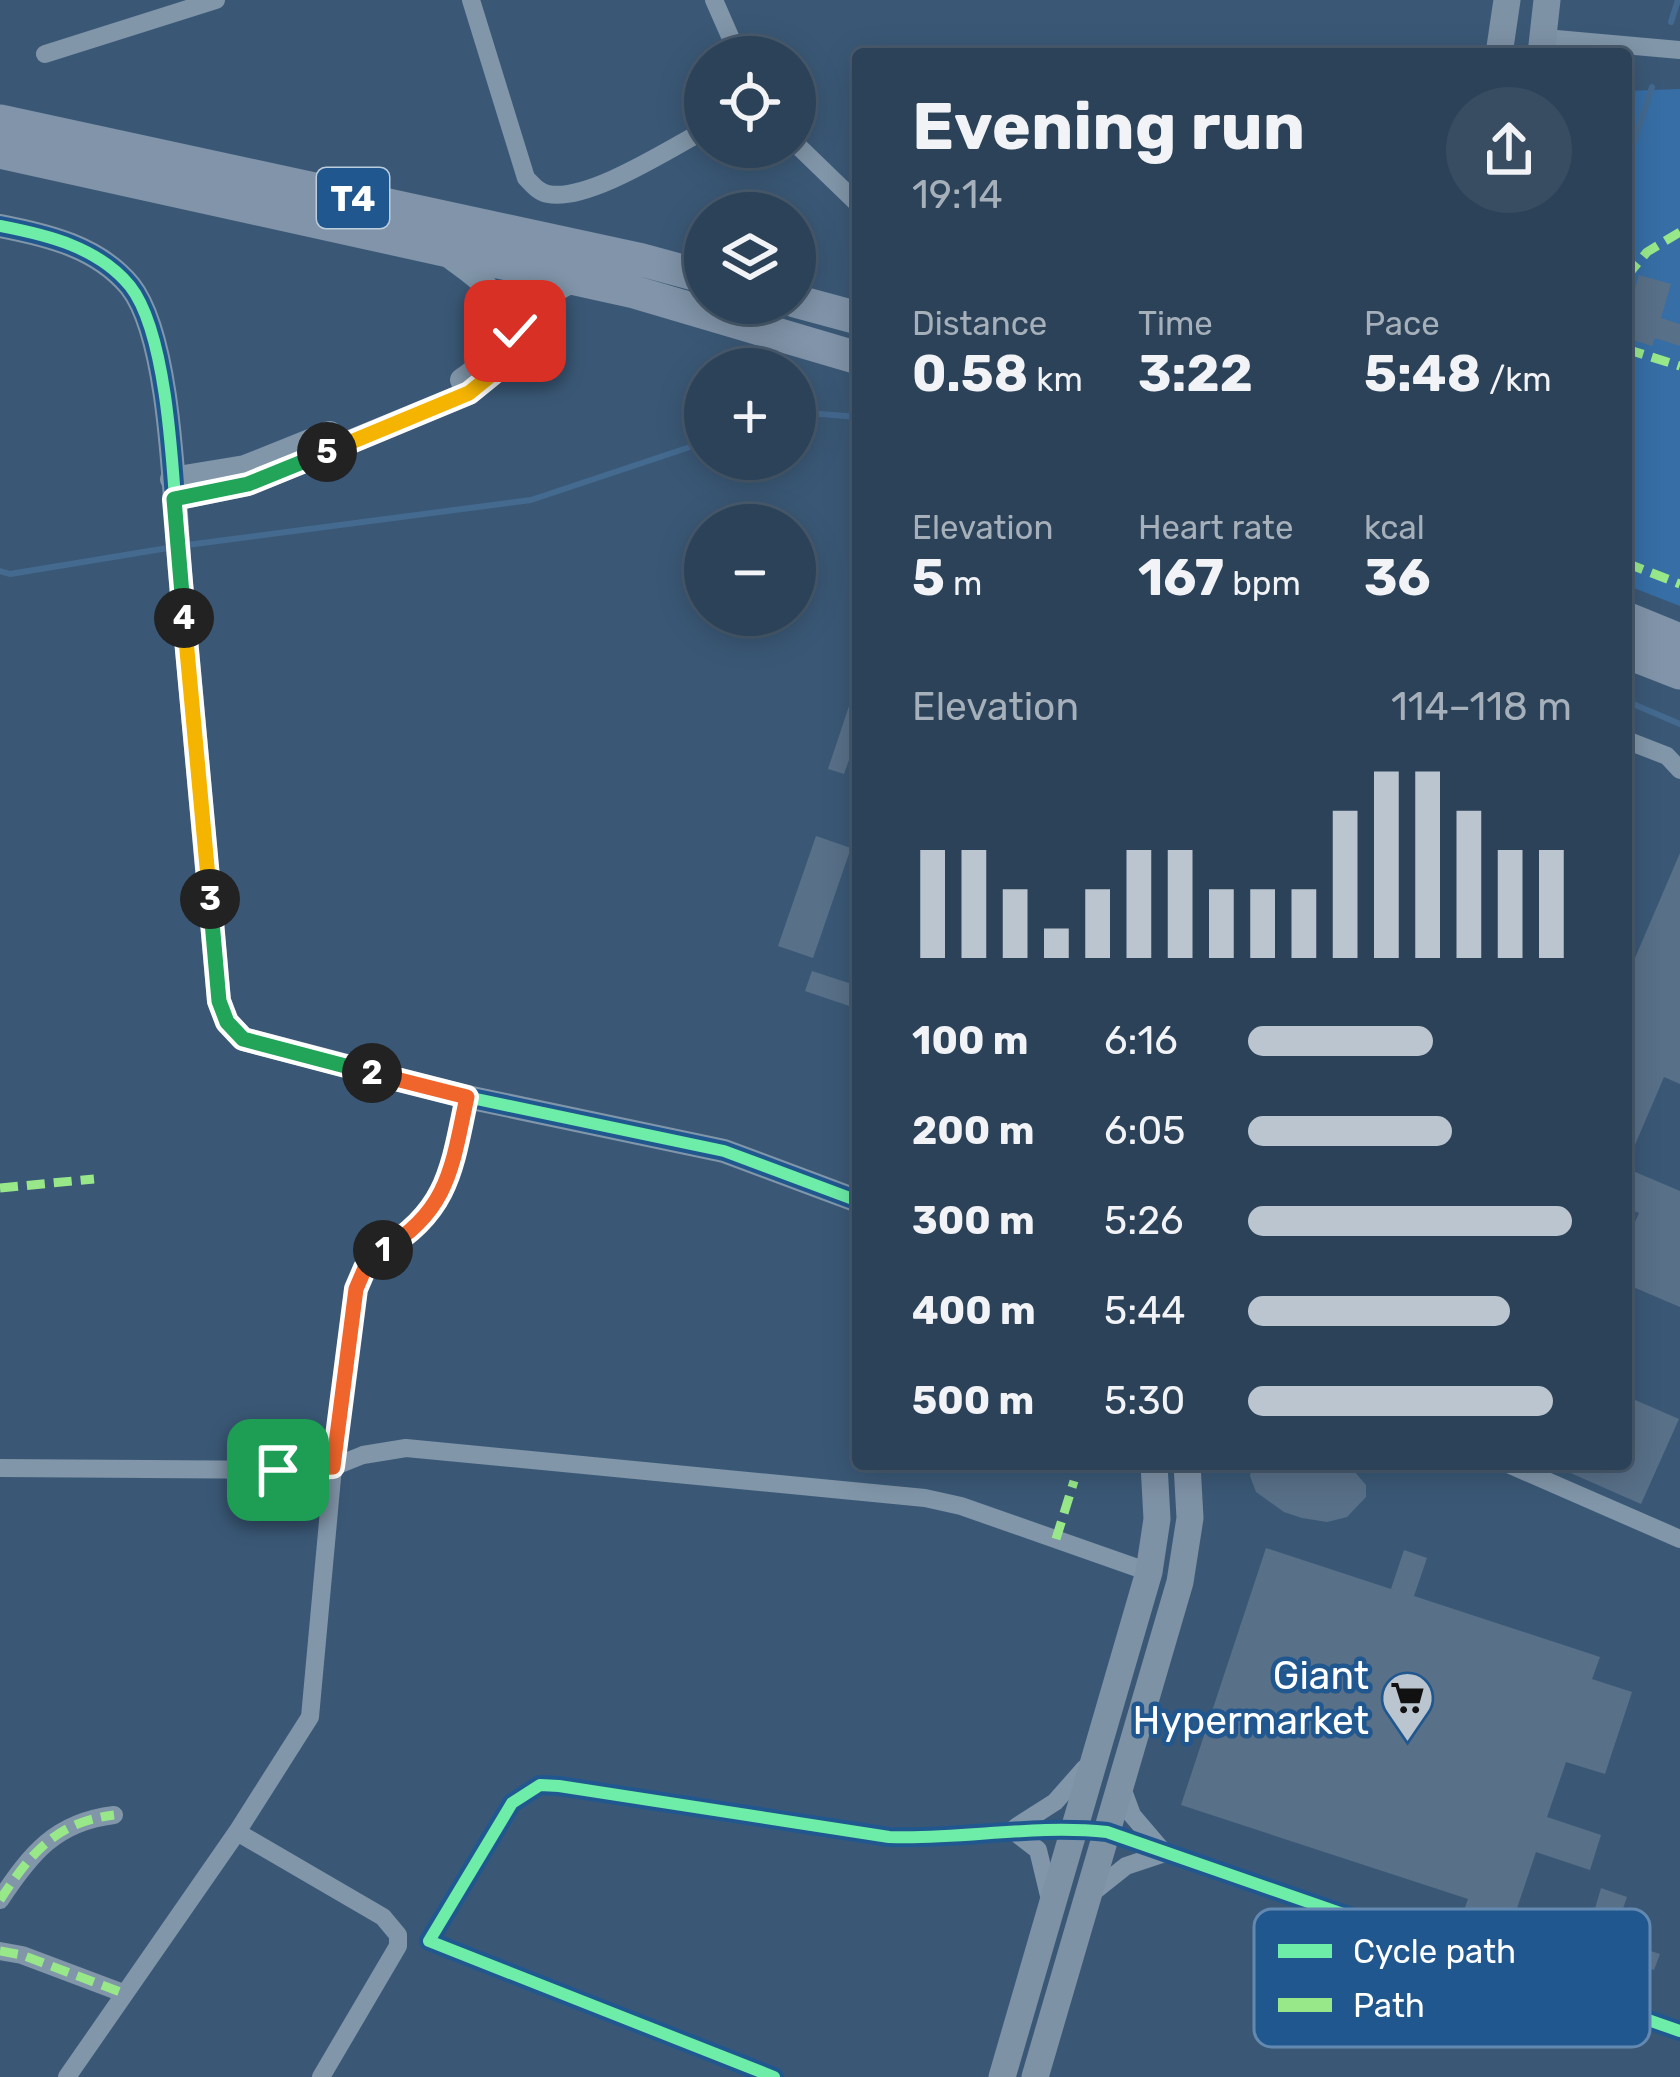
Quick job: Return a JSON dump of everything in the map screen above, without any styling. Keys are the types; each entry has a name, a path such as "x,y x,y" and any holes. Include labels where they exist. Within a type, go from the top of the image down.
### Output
{"highway":[{"name":"T4","path":"0,121 684,272"},
{"name":"T4","path":"0,152 634,292 852,356"},
{"path":"816,308 852,317"},
{"path":"1632,620 1680,640"},
{"path":"1632,654 1680,673"}],"main road":[{"path":"1499,48 1507,0"},
{"path":"1543,46 1547,0"},
{"path":"1002,2077 1149,1572 1157,1519 1154,1470"},
{"path":"1035,2077 1180,1582 1190,1518 1187,1470"}],"street":[{"path":"45,54 187,4 216,0"},
{"path":"470,0 526,178 537,190 552,195 580,191 684,140"},
{"path":"714,0 730,36"},
{"path":"1543,46 1612,48"},
{"path":"1632,49 1680,50"},
{"path":"816,163 852,198"},
{"path":"0,226 75,245 130,286 149,322 159,365 173,489 219,1001 227,1022 243,1039 467,1097 724,1151 852,1199"},
{"path":"173,489 245,466 467,378 490,350 498,314 482,283 442,251"},
{"path":"173,489 248,484 469,393 501,367 524,316 553,291 575,280"},
{"path":"1632,742 1667,756 1680,770"},
{"path":"68,2077 310,1717 333,1467 356,1289 365,1268 426,1218 443,1195 467,1097"},
{"path":"0,1468 333,1467 363,1455 406,1448 926,1498 1149,1572"},
{"path":"1522,1470 1680,1539"},
{"path":"1012,1830 1055,1802 1099,1746"},
{"path":"1121,1784 1127,1808 1165,1852"},
{"path":"774,2077 429,1941 512,1803 540,1785 889,1837 941,1839 1076,1828 1107,1832 1329,1909"},
{"path":"0,1900 21,1868 49,1840 82,1819 114,1815"},
{"path":"1012,1830 1038,1850 1052,1910"},
{"path":"237,1832 383,1917 398,1935 398,1946 321,2077"},
{"path":"1087,1898 1126,1866 1165,1852"},
{"path":"0,1951 123,1993"},
{"path":"1650,2021 1680,2031"}],"shaded area":[{"path":"1680,89 1680,606 1632,587 1632,91"}],"building":[{"path":"1639,275 1671,284 1661,318 1680,324 1680,346 1655,338 1652,346 1632,340 1632,298"},
{"path":"852,697 852,752 844,774 828,769"},
{"path":"816,836 851,848 813,958 778,946"},
{"path":"1680,853 1680,1084 1664,1077 1632,1152 1632,965"},
{"path":"812,971 852,984 852,1007 805,991"},
{"path":"1632,1171 1680,1191 1680,1307 1632,1287 1632,1229 1639,1213 1632,1210"},
{"path":"1632,1399 1679,1419 1641,1504 1564,1470 1632,1470"},
{"path":"1251,1470 1353,1470 1366,1485 1366,1497 1347,1517 1327,1522 1302,1518 1284,1512 1256,1492"},
{"name":"Giant Hypermarket","path":"1266,1548 1391,1589 1404,1550 1427,1558 1414,1596 1600,1657 1592,1679 1632,1692 1605,1774 1566,1762 1547,1817 1601,1835 1590,1870 1536,1852 1517,1909 1464,1909 1468,1899 1181,1805"},
{"path":"1601,1888 1627,1897 1623,1909 1595,1909"},
{"path":"1650,1951 1660,1954 1654,1970 1650,1969"}],"waterway":[{"path":"1671,22 1678,0"},
{"path":"1632,148 1652,87"},
{"path":"816,414 852,417"},
{"path":"187,545 531,500 684,449"},
{"path":"0,571 10,574 174,547"},
{"path":"1632,704 1680,724"}],"marked path":[{"path":"1632,270 1647,252 1680,232"},
{"path":"1632,351 1680,366"},
{"path":"1632,565 1680,584"},
{"path":"0,1188 94,1179"},
{"path":"1056,1539 1074,1481"},
{"path":"0,1900 47,1843 76,1825 114,1815"},
{"path":"0,1951 123,1993"}],"cycle path":[{"path":"0,226 53,239 103,261 130,286 155,343 168,423 219,1001 227,1022 243,1039 467,1097 724,1151 852,1199"},
{"path":"774,2077 429,1941 512,1803 540,1785 889,1837 1107,1832 1329,1909"},
{"path":"1650,2021 1680,2031"}],"place":[{"name":"Giant Hypermarket","path":"1408,1744"}],"route":[{"path":"278,1470 333,1467 356,1289 365,1268 426,1218 443,1195 467,1097 243,1039 227,1022 219,1001 174,499 248,484 469,393 501,367 515,331"}]}
